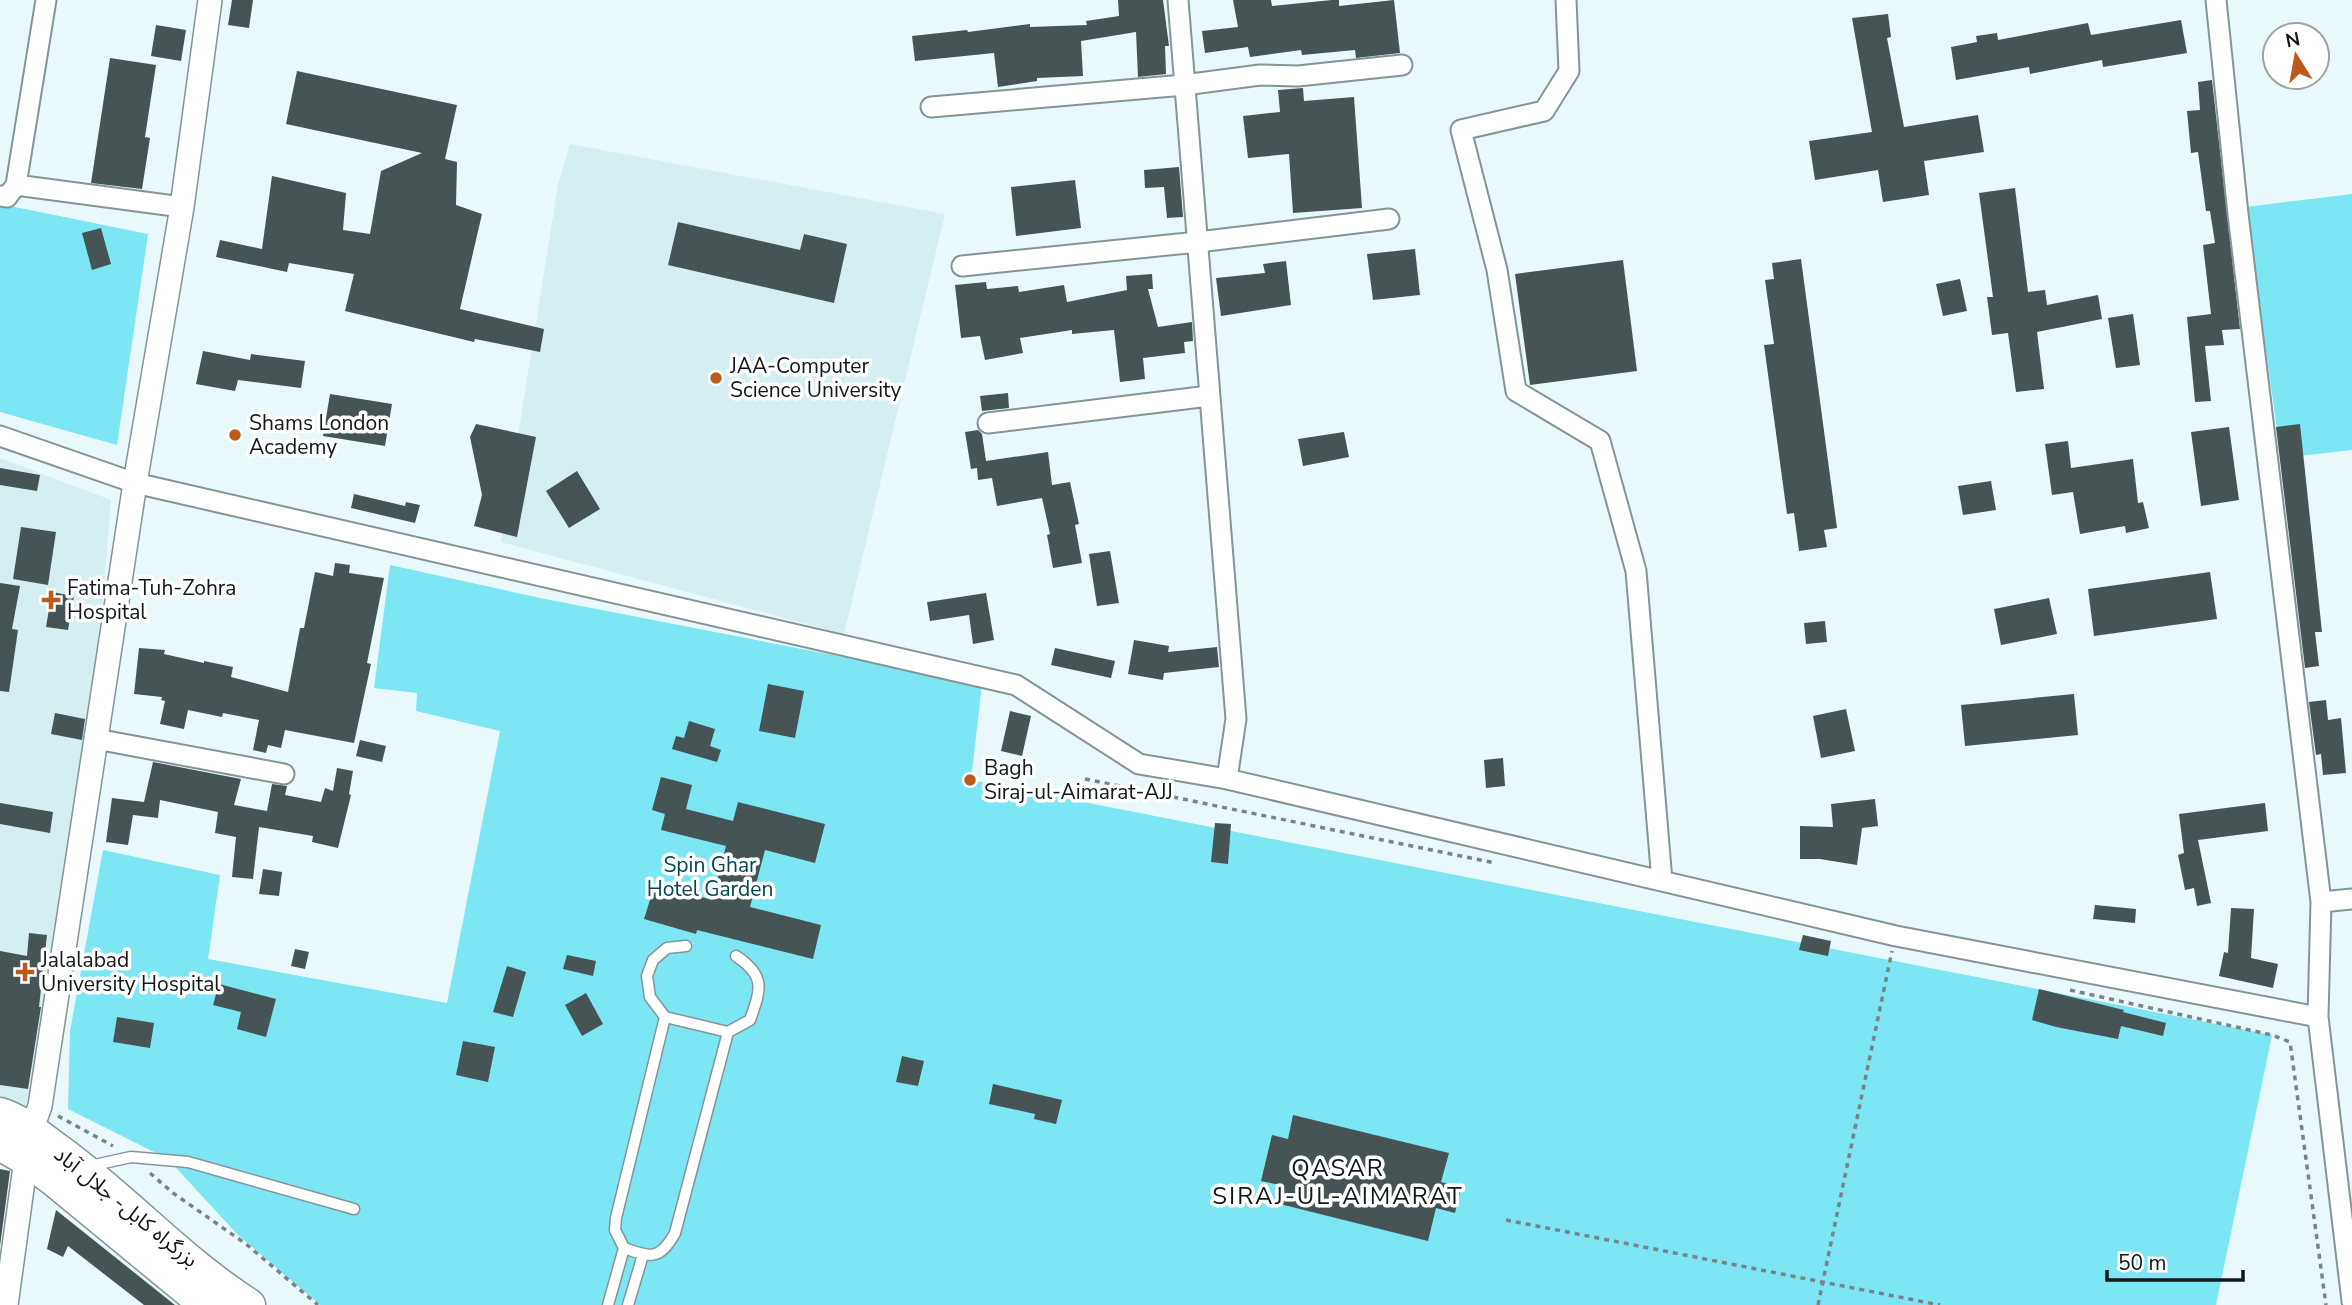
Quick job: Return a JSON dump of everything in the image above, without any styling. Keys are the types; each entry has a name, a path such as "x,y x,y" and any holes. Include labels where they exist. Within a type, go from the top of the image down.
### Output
{"highway":[{"name":"بزرگراه کابل- جلال آباد","path":"0,1114 206,1305"},
{"name":"بزرگراه کابل- جلال آباد","path":"24,1135 82,1167 181,1253 249,1305"}],"street":[{"path":"46,0 8,190 182,207"},
{"path":"6,1305 24,1135 96,739 135,483 182,207 210,0"},
{"path":"1178,0 1236,719 1227,779"},
{"path":"1566,0 1569,71 1545,111 1461,130 1497,270 1516,391 1600,441 1636,571 1662,881"},
{"path":"2216,0 2240,227 2321,902 2318,1017 2352,1301"},
{"path":"931,107 1184,85 1261,75 1298,76 1402,65"},
{"path":"962,265 1198,242 1389,219"},
{"path":"988,423 1209,396"},
{"path":"0,436 135,483 1016,685 1139,764 1227,779 1896,936 2318,1017"},
{"path":"96,739 284,774"},
{"path":"2321,902 2352,899"}],"lane":[{"path":"686,946 667,948 653,960 647,976 650,997 665,1017 728,1032 750,1020 759,985 754,968 736,956"},
{"path":"608,1305 624,1248 615,1230 616,1218 665,1017"},
{"path":"624,1248 643,1255 656,1254 666,1249 675,1233 728,1032"},
{"path":"82,1167 131,1157 188,1162 354,1209"},
{"path":"628,1305 643,1255"}],"path":[{"path":"1086,779 1504,865"},
{"path":"1818,1305 1896,936"},
{"path":"2058,988 2272,1035 2290,1042 2326,1305"},
{"path":"24,1135 131,1157 173,1193 246,1244 318,1305"},
{"path":"1506,1220 1940,1305"}],"shaded area":[{"name":"JAA-Computer Science University","path":"570,144 945,214 844,634 501,542 558,185"},
{"name":"Fatima-Tuh-Zohra Hospital","path":"0,458 111,500 94,701 28,1114 0,1105"}],"green space":[{"path":"2352,194 2352,450 2281,458 2246,207"},
{"path":"0,204 148,234 117,445 0,412"},
{"name":"Spin Ghar Hotel Garden","path":"390,565 545,599 982,684 971,780 2272,1035 2216,1305 320,1305 237,1234 168,1159 68,1109 70,1031 103,850 220,875 208,959 447,1003 500,731 416,711 417,693 374,688"}],"building":[{"path":"232,0 253,0 249,28 228,25"},
{"path":"1118,0 1163,0 1169,46 1165,46 1166,74 1138,77 1136,32 1081,41 1083,76 1037,78 1037,81 998,87 994,53 915,61 912,36 1030,24 1030,27 1087,25 1086,21 1119,16"},
{"path":"1233,0 1271,0 1272,6 1339,0 1339,6 1394,0 1400,53 1356,58 1355,50 1302,55 1301,50 1250,57 1248,47 1205,53 1202,31 1238,27"},
{"path":"1888,14 1891,37 1887,38 1904,127 1978,115 1984,152 1924,161 1929,195 1883,202 1878,170 1815,180 1809,141 1872,132 1852,18"},
{"path":"2181,20 2187,53 2103,67 2102,60 2030,74 2029,67 1956,80 1951,47 1977,42 1976,36 1997,33 1998,40 2088,23 2091,35"},
{"path":"156,25 186,30 181,61 151,56"},
{"path":"110,58 156,65 145,137 150,138 142,189 91,183"},
{"path":"297,71 457,105 445,159 457,162 456,205 482,214 460,309 544,329 540,352 475,339 474,342 345,311 354,274 289,263 287,272 216,257 220,240 262,249 272,176 346,193 343,230 370,234 381,171 422,153 286,124"},
{"path":"2212,80 2240,329 2222,330 2224,345 2205,346 2211,401 2195,402 2187,317 2211,314 2203,245 2215,243 2210,211 2206,211 2198,152 2191,153 2187,111 2200,110 2198,82"},
{"path":"1303,88 1304,101 1354,97 1362,208 1293,213 1289,154 1248,158 1243,116 1280,112 1278,90"},
{"path":"1179,167 1183,217 1167,218 1164,187 1145,188 1144,170"},
{"path":"1075,180 1081,228 1016,236 1011,187"},
{"path":"2015,188 2028,292 2045,290 2047,305 2098,295 2102,319 2037,332 2044,389 2016,392 2008,333 1992,335 1987,297 1993,297 1979,193"},
{"path":"678,222 800,250 804,234 847,244 834,303 668,265"},
{"path":"101,228 111,264 92,270 82,233"},
{"path":"1415,249 1420,295 1373,300 1367,254"},
{"path":"1801,259 1837,528 1824,530 1827,547 1799,551 1794,513 1787,514 1764,345 1774,344 1765,280 1774,279 1772,263"},
{"path":"1623,260 1637,371 1530,385 1515,274"},
{"path":"1286,261 1291,305 1221,316 1216,278 1265,273 1263,264"},
{"path":"1152,274 1153,289 1148,289 1158,327 1192,322 1193,341 1184,342 1185,353 1143,358 1145,379 1120,382 1114,330 1072,334 1072,330 1020,338 1023,353 985,360 980,336 961,338 955,285 986,282 987,289 1018,286 1019,292 1064,285 1067,302 1127,290 1126,276"},
{"path":"1960,279 1967,311 1943,316 1936,284"},
{"path":"2133,314 2140,365 2116,368 2108,318"},
{"path":"203,351 250,360 251,354 305,361 301,388 238,380 235,391 196,384"},
{"path":"1008,393 1009,408 982,411 980,396"},
{"path":"330,394 392,404 385,446 323,436"},
{"path":"476,424 536,437 517,537 474,526 482,495 470,437"},
{"path":"2300,424 2322,632 2315,632 2319,666 2305,668 2276,427"},
{"path":"2229,427 2239,500 2201,506 2191,432"},
{"path":"978,430 982,434 986,461 1048,452 1052,485 1070,482 1079,524 1075,525 1082,563 1053,568 1047,535 1050,534 1042,498 997,506 992,478 978,480 977,468 971,469 965,432"},
{"path":"1344,432 1349,457 1303,466 1298,439"},
{"path":"2068,441 2071,468 2133,459 2138,503 2143,502 2149,528 2126,533 2125,526 2080,534 2073,492 2052,495 2045,444"},
{"path":"0,468 40,475 37,491 0,485"},
{"path":"577,471 600,509 569,528 546,491"},
{"path":"1991,481 1996,510 1963,515 1958,486"},
{"path":"354,494 405,506 406,502 420,505 415,523 351,508"},
{"path":"21,527 56,532 48,585 13,579"},
{"path":"1110,551 1119,603 1097,606 1089,554"},
{"path":"335,563 350,565 349,573 384,578 367,663 371,664 354,743 285,730 281,748 268,745 266,753 253,750 259,720 223,713 222,717 188,710 184,729 160,724 165,701 161,700 162,697 134,694 139,648 165,650 164,654 233,667 231,677 288,692 300,628 304,628 315,572 333,576"},
{"path":"2210,572 2217,619 2094,636 2088,589"},
{"path":"0,583 20,586 12,629 18,630 9,692 0,691"},
{"path":"52,592 74,596 68,630 46,627"},
{"path":"986,593 994,640 973,644 969,615 930,621 927,602"},
{"path":"2049,598 2057,634 2001,645 1994,609"},
{"path":"1825,621 1827,642 1806,644 1804,623"},
{"path":"1134,640 1169,646 1168,652 1217,647 1219,667 1164,673 1163,680 1128,674"},
{"path":"1055,648 1115,661 1111,678 1051,665"},
{"path":"768,684 804,691 795,738 759,731"},
{"path":"2074,694 2078,735 1965,746 1961,705"},
{"path":"2326,700 2328,720 2341,718 2346,773 2323,775 2321,754 2316,755 2309,702"},
{"path":"1846,709 1855,751 1821,758 1813,716"},
{"path":"1010,711 1031,716 1022,756 1001,751"},
{"path":"55,713 85,719 82,740 51,734"},
{"path":"689,721 715,729 710,746 721,750 717,762 672,749 676,736 684,738"},
{"path":"360,740 386,746 382,762 356,756"},
{"path":"1503,758 1505,786 1486,788 1484,760"},
{"path":"153,762 241,779 234,805 267,811 272,784 287,786 285,795 321,802 325,788 333,791 337,768 353,771 351,795 338,848 312,842 313,836 259,827 253,879 232,877 236,837 215,833 218,812 160,800 158,818 133,815 128,845 106,842 112,798 144,802"},
{"path":"661,777 692,785 686,809 733,821 738,802 825,824 815,863 765,850 750,907 821,925 813,959 697,930 696,934 644,919 655,884 712,900 726,846 661,830 665,814 652,810"},
{"path":"1875,799 1878,826 1862,828 1857,865 1800,859 1800,826 1833,827 1831,804"},
{"path":"0,803 53,812 50,833 0,824"},
{"path":"2265,803 2268,831 2198,840 2211,903 2197,906 2194,888 2185,890 2178,855 2184,853 2179,814"},
{"path":"1215,823 1231,824 1228,864 1211,862"},
{"path":"263,869 282,872 279,896 259,894"},
{"path":"2095,905 2136,909 2135,923 2093,919"},
{"path":"2231,908 2254,909 2251,958 2278,964 2273,988 2219,976 2224,952 2228,953"},
{"path":"29,933 47,935 41,1007 28,1089 0,1085 0,951 27,956"},
{"path":"1803,935 1831,941 1828,956 1799,950"},
{"path":"295,949 309,952 305,969 291,966"},
{"path":"567,955 596,961 593,976 563,969"},
{"path":"507,966 526,972 513,1017 493,1012"},
{"path":"219,984 276,999 266,1037 237,1029 241,1012 213,1005"},
{"path":"2039,989 2166,1023 2163,1036 2121,1026 2118,1039 2032,1020"},
{"path":"586,993 603,1024 582,1036 565,1005"},
{"path":"117,1017 154,1023 150,1048 113,1042"},
{"path":"463,1041 495,1047 488,1082 456,1075"},
{"path":"902,1056 924,1061 918,1086 896,1082"},
{"path":"993,1084 1062,1100 1056,1124 1034,1119 1035,1114 989,1104"},
{"path":"1293,1115 1449,1153 1441,1182 1461,1187 1455,1213 1436,1208 1428,1241 1276,1203 1280,1185 1261,1181 1272,1135 1288,1139"},
{"path":"0,1169 10,1171 0,1246"},
{"path":"56,1210 175,1305 144,1305 68,1246 63,1257 47,1249"}],"place":[{"name":"JAA-Computer Science University","path":"716,378"},
{"name":"Shams London Academy","path":"235,435"},
{"name":"Fatima-Tuh-Zohra Hospital","path":"51,600"},
{"name":"Bagh Siraj-ul-Aimarat-AJJ","path":"970,780"},
{"name":"Jalalabad University Hospital","path":"25,972"}],"district":[{"name":"QASAR SIRAJ-UL-AIMARAT","path":"1338,1182"}]}
